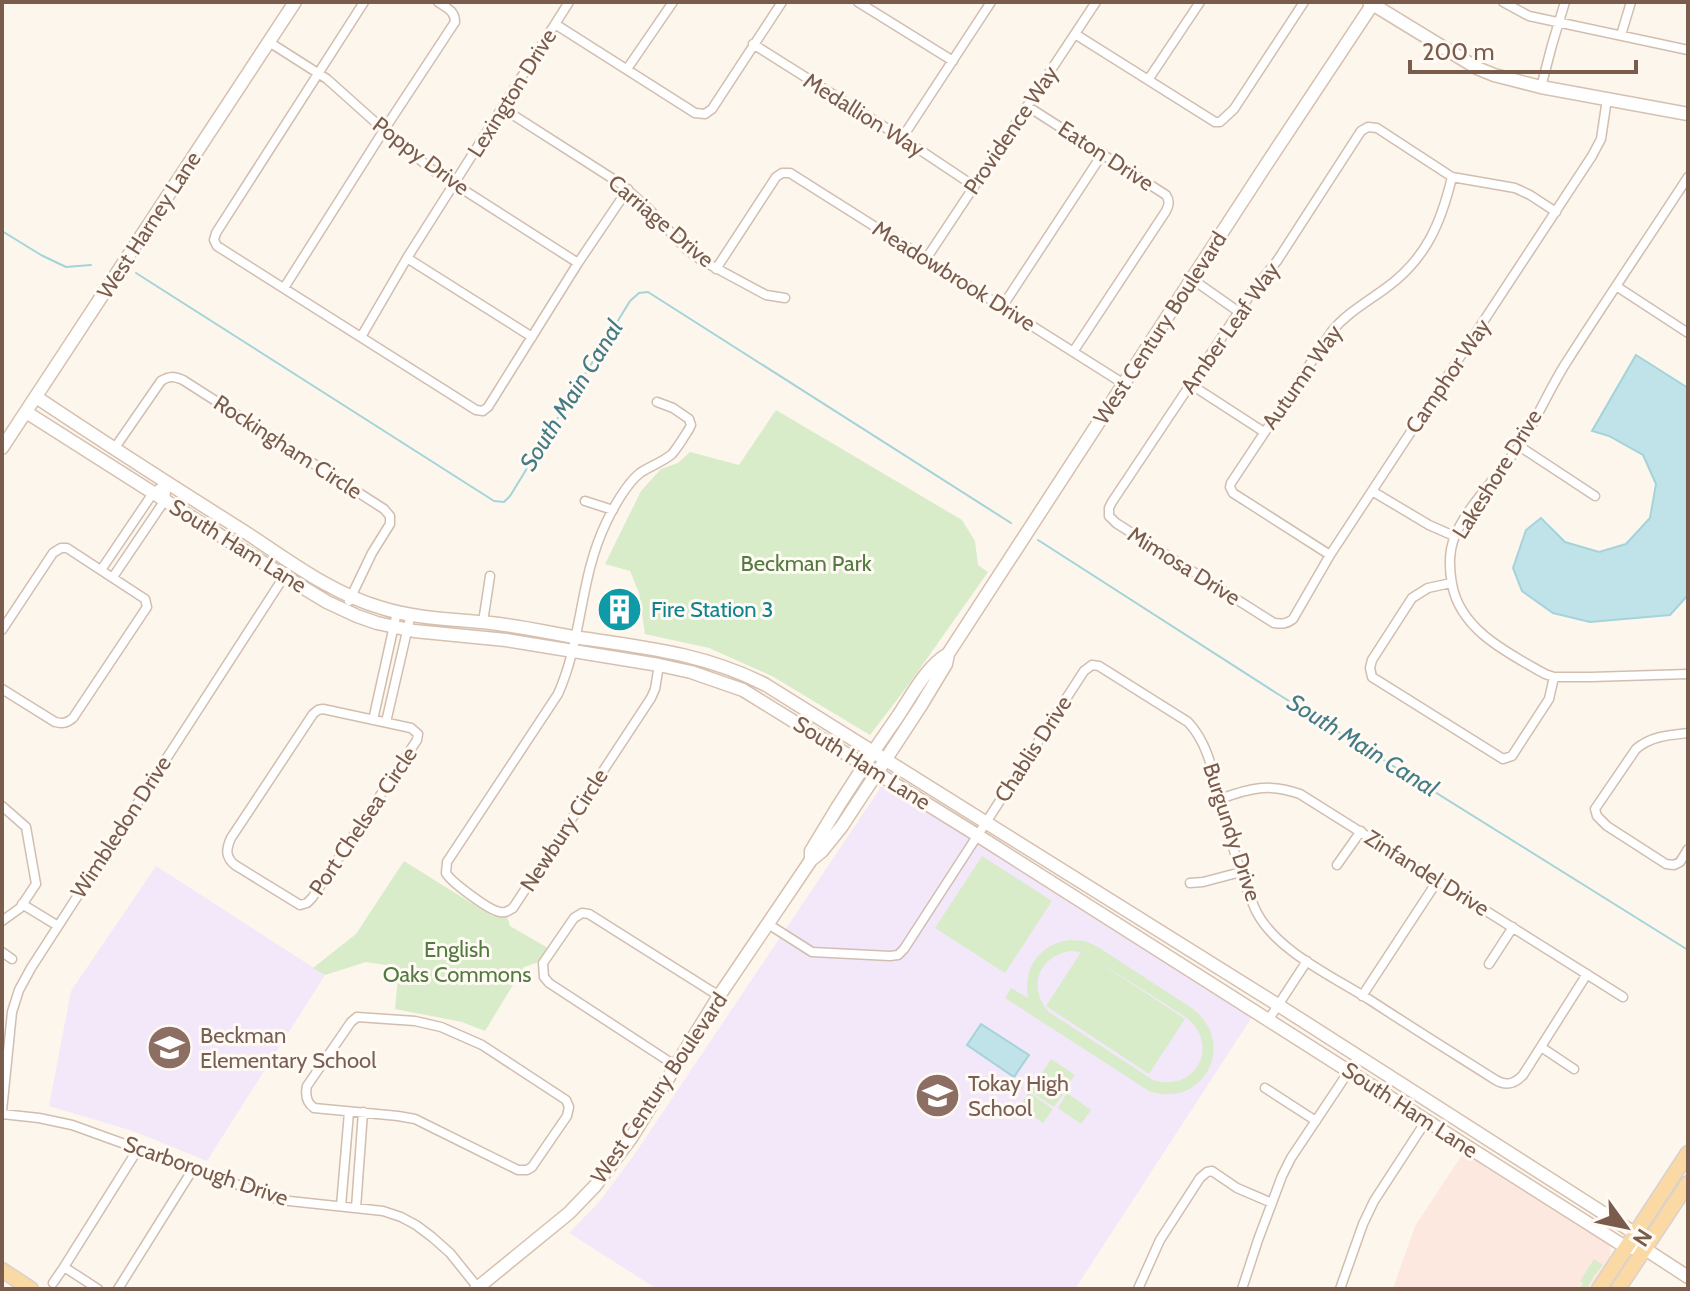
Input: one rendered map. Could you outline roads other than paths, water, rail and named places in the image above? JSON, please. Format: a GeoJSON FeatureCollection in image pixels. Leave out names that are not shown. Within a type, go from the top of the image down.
{"type":"FeatureCollection","features":[{"type":"Feature","properties":{"kind":"main road","name":"West Harney Lane"},"geometry":{"type":"LineString","coordinates":[[2,448],[295,2]]}},
{"type":"Feature","properties":{"kind":"main road"},"geometry":{"type":"LineString","coordinates":[[1372,3],[1477,68],[1494,75],[1541,87],[1688,114]]}},
{"type":"Feature","properties":{"kind":"main road","name":"West Century Boulevard"},"geometry":{"type":"LineString","coordinates":[[478,1289],[578,1205],[631,1138],[719,996],[811,860],[842,826],[886,760],[946,664],[948,654],[1372,3]]}},
{"type":"Feature","properties":{"kind":"main road","name":"South Ham Lane"},"geometry":{"type":"LineString","coordinates":[[36,397],[351,597],[404,613],[681,653],[715,663],[766,685],[1359,1056],[1636,1234],[1645,1249],[1688,1277]]}},
{"type":"Feature","properties":{"kind":"main road","name":"South Ham Lane"},"geometry":{"type":"LineString","coordinates":[[26,412],[284,576],[345,611],[401,628],[506,640],[659,665],[691,672],[743,690],[1269,1019],[1627,1248],[1645,1249]]}},
{"type":"Feature","properties":{"kind":"main road","name":"West Century Boulevard"},"geometry":{"type":"LineString","coordinates":[[811,860],[811,851],[864,765],[923,679],[938,660],[948,654]]}},
{"type":"Feature","properties":{"kind":"main road"},"geometry":{"type":"LineString","coordinates":[[1599,1289],[1688,1153]]}},
{"type":"Feature","properties":{"kind":"main road"},"geometry":{"type":"LineString","coordinates":[[1618,1289],[1688,1183]]}},
{"type":"Feature","properties":{"kind":"main road"},"geometry":{"type":"LineString","coordinates":[[2,1270],[31,1289]]}},
{"type":"Feature","properties":{"kind":"street"},"geometry":{"type":"LineString","coordinates":[[364,2],[216,233],[214,240],[217,246],[476,410],[483,411],[628,189]]}},
{"type":"Feature","properties":{"kind":"street"},"geometry":{"type":"LineString","coordinates":[[284,288],[455,22],[452,11],[438,2]]}},
{"type":"Feature","properties":{"kind":"street","name":"Lexington Drive"},"geometry":{"type":"LineString","coordinates":[[361,337],[407,258],[569,2]]}},
{"type":"Feature","properties":{"kind":"street"},"geometry":{"type":"LineString","coordinates":[[627,69],[673,2]]}},
{"type":"Feature","properties":{"kind":"street"},"geometry":{"type":"LineString","coordinates":[[555,24],[695,113],[705,114],[712,109],[782,2]]}},
{"type":"Feature","properties":{"kind":"street"},"geometry":{"type":"LineString","coordinates":[[858,2],[953,61]]}},
{"type":"Feature","properties":{"kind":"street"},"geometry":{"type":"LineString","coordinates":[[902,138],[991,2]]}},
{"type":"Feature","properties":{"kind":"street","name":"Providence Way"},"geometry":{"type":"LineString","coordinates":[[926,259],[1096,2]]}},
{"type":"Feature","properties":{"kind":"street"},"geometry":{"type":"LineString","coordinates":[[1148,80],[1200,2]]}},
{"type":"Feature","properties":{"kind":"street"},"geometry":{"type":"LineString","coordinates":[[1075,34],[1215,122],[1220,122],[1234,109],[1304,2]]}},
{"type":"Feature","properties":{"kind":"street"},"geometry":{"type":"LineString","coordinates":[[1503,2],[1519,12],[1558,23],[1688,50]]}},
{"type":"Feature","properties":{"kind":"street"},"geometry":{"type":"LineString","coordinates":[[1541,87],[1565,2]]}},
{"type":"Feature","properties":{"kind":"street"},"geometry":{"type":"LineString","coordinates":[[1621,35],[1631,2]]}},
{"type":"Feature","properties":{"kind":"street","name":"Poppy Drive"},"geometry":{"type":"LineString","coordinates":[[269,42],[318,74],[431,169],[578,263]]}},
{"type":"Feature","properties":{"kind":"street","name":"Medallion Way"},"geometry":{"type":"LineString","coordinates":[[753,44],[974,186]]}},
{"type":"Feature","properties":{"kind":"street","name":"Camphor Way"},"geometry":{"type":"LineString","coordinates":[[1262,616],[1282,624],[1293,619],[1330,555],[1592,156],[1601,139],[1607,99]]}},
{"type":"Feature","properties":{"kind":"street","name":"Eaton Drive"},"geometry":{"type":"LineString","coordinates":[[1027,106],[1166,195],[1169,204],[1073,352]]}},
{"type":"Feature","properties":{"kind":"street","name":"Carriage Drive"},"geometry":{"type":"LineString","coordinates":[[502,108],[628,189],[686,249],[766,295],[785,298]]}},
{"type":"Feature","properties":{"kind":"street","name":"Amber Leaf Way"},"geometry":{"type":"LineString","coordinates":[[1108,514],[1112,502],[1239,312],[1277,261],[1361,131],[1374,127],[1452,177]]}},
{"type":"Feature","properties":{"kind":"street"},"geometry":{"type":"LineString","coordinates":[[1002,307],[1103,153]]}},
{"type":"Feature","properties":{"kind":"street","name":"Meadowbrook Drive"},"geometry":{"type":"LineString","coordinates":[[716,269],[776,177],[790,173],[1124,384]]}},
{"type":"Feature","properties":{"kind":"street"},"geometry":{"type":"LineString","coordinates":[[1452,177],[1515,188],[1556,212]]}},
{"type":"Feature","properties":{"kind":"street","name":"Autumn Way"},"geometry":{"type":"LineString","coordinates":[[1330,555],[1233,493],[1231,483],[1340,321],[1388,287],[1418,257],[1441,217],[1452,177]]}},
{"type":"Feature","properties":{"kind":"street","name":"Lakeshore Drive"},"geometry":{"type":"LineString","coordinates":[[1688,177],[1547,394],[1519,446],[1461,523],[1451,547],[1450,565],[1451,583],[1461,609],[1472,625],[1545,674],[1554,677],[1688,674]]}},
{"type":"Feature","properties":{"kind":"street"},"geometry":{"type":"LineString","coordinates":[[407,258],[532,337]]}},
{"type":"Feature","properties":{"kind":"street"},"geometry":{"type":"LineString","coordinates":[[1192,279],[1239,312]]}},
{"type":"Feature","properties":{"kind":"street"},"geometry":{"type":"LineString","coordinates":[[1616,286],[1688,333]]}},
{"type":"Feature","properties":{"kind":"street","name":"Rockingham Circle"},"geometry":{"type":"LineString","coordinates":[[114,449],[161,381],[174,376],[389,513],[390,524],[372,553],[345,611]]}},
{"type":"Feature","properties":{"kind":"street"},"geometry":{"type":"LineString","coordinates":[[1190,384],[1264,432]]}},
{"type":"Feature","properties":{"kind":"street"},"geometry":{"type":"LineString","coordinates":[[573,652],[585,583],[594,552],[613,510],[638,474],[670,455],[691,425],[689,419],[673,408],[657,402]]}},
{"type":"Feature","properties":{"kind":"street"},"geometry":{"type":"LineString","coordinates":[[1519,446],[1595,496]]}},
{"type":"Feature","properties":{"kind":"street"},"geometry":{"type":"LineString","coordinates":[[101,570],[153,493],[167,483]]}},
{"type":"Feature","properties":{"kind":"street"},"geometry":{"type":"LineString","coordinates":[[113,577],[165,500],[167,483]]}},
{"type":"Feature","properties":{"kind":"street"},"geometry":{"type":"LineString","coordinates":[[1372,491],[1454,536]]}},
{"type":"Feature","properties":{"kind":"street"},"geometry":{"type":"LineString","coordinates":[[585,501],[613,510]]}},
{"type":"Feature","properties":{"kind":"street","name":"Mimosa Drive"},"geometry":{"type":"LineString","coordinates":[[1108,514],[1116,523],[1262,616]]}},
{"type":"Feature","properties":{"kind":"street"},"geometry":{"type":"LineString","coordinates":[[2,630],[55,550],[61,548],[67,548],[113,577],[145,599],[147,607],[68,722],[55,722],[2,689]]}},
{"type":"Feature","properties":{"kind":"street","name":"Wimbledon Drive"},"geometry":{"type":"LineString","coordinates":[[2,1112],[12,1012],[19,990],[293,563]]}},
{"type":"Feature","properties":{"kind":"street"},"geometry":{"type":"LineString","coordinates":[[483,622],[490,576]]}},
{"type":"Feature","properties":{"kind":"street"},"geometry":{"type":"LineString","coordinates":[[1451,583],[1428,588],[1412,598],[1372,660],[1372,677],[1503,759],[1512,756],[1549,699],[1554,677]]}},
{"type":"Feature","properties":{"kind":"street","name":"Port Chelsea Circle"},"geometry":{"type":"LineString","coordinates":[[386,722],[404,613]]}},
{"type":"Feature","properties":{"kind":"street","name":"Port Chelsea Circle"},"geometry":{"type":"LineString","coordinates":[[373,720],[404,613]]}},
{"type":"Feature","properties":{"kind":"street","name":"Newbury Circle"},"geometry":{"type":"LineString","coordinates":[[573,652],[558,694],[446,866],[451,881],[499,912],[513,908],[651,698],[659,665]]}},
{"type":"Feature","properties":{"kind":"street","name":"Burgundy Drive"},"geometry":{"type":"LineString","coordinates":[[1092,665],[1099,666],[1188,722],[1202,740],[1241,872],[1263,923],[1272,934],[1307,961],[1505,1085],[1520,1079],[1541,1047]]}},
{"type":"Feature","properties":{"kind":"street","name":"Chablis Drive"},"geometry":{"type":"LineString","coordinates":[[977,835],[1084,671],[1092,665]]}},
{"type":"Feature","properties":{"kind":"street","name":"Port Chelsea Circle"},"geometry":{"type":"LineString","coordinates":[[323,709],[386,722],[411,728],[418,734],[417,740],[307,903],[296,904],[230,861],[227,847],[231,838],[313,714],[323,709]]}},
{"type":"Feature","properties":{"kind":"street"},"geometry":{"type":"LineString","coordinates":[[418,734],[428,729]]}},
{"type":"Feature","properties":{"kind":"street"},"geometry":{"type":"LineString","coordinates":[[1688,733],[1643,743],[1595,809],[1597,816],[1607,826],[1666,864],[1680,862],[1688,849]]}},
{"type":"Feature","properties":{"kind":"street","name":"Zinfandel Drive"},"geometry":{"type":"LineString","coordinates":[[1220,799],[1257,787],[1272,786],[1300,794],[1623,997]]}},
{"type":"Feature","properties":{"kind":"street"},"geometry":{"type":"LineString","coordinates":[[2,806],[27,828],[36,884],[20,908],[2,921]]}},
{"type":"Feature","properties":{"kind":"street"},"geometry":{"type":"LineString","coordinates":[[1337,865],[1361,831]]}},
{"type":"Feature","properties":{"kind":"street"},"geometry":{"type":"LineString","coordinates":[[768,924],[812,952],[898,955],[977,835]]}},
{"type":"Feature","properties":{"kind":"street"},"geometry":{"type":"LineString","coordinates":[[1190,883],[1241,872]]}},
{"type":"Feature","properties":{"kind":"street"},"geometry":{"type":"LineString","coordinates":[[1362,996],[1438,880]]}},
{"type":"Feature","properties":{"kind":"street"},"geometry":{"type":"LineString","coordinates":[[22,904],[58,926]]}},
{"type":"Feature","properties":{"kind":"street"},"geometry":{"type":"LineString","coordinates":[[676,1066],[549,983],[544,977],[543,963],[574,918],[582,913],[589,914],[719,996]]}},
{"type":"Feature","properties":{"kind":"street"},"geometry":{"type":"LineString","coordinates":[[1489,964],[1513,927]]}},
{"type":"Feature","properties":{"kind":"street"},"geometry":{"type":"LineString","coordinates":[[2,952],[12,959]]}},
{"type":"Feature","properties":{"kind":"street"},"geometry":{"type":"LineString","coordinates":[[1269,1019],[1307,961]]}},
{"type":"Feature","properties":{"kind":"street"},"geometry":{"type":"LineString","coordinates":[[1574,1069],[1541,1047],[1587,974]]}},
{"type":"Feature","properties":{"kind":"street"},"geometry":{"type":"LineString","coordinates":[[2,1009],[12,1012]]}},
{"type":"Feature","properties":{"kind":"street"},"geometry":{"type":"LineString","coordinates":[[357,1017],[415,1021],[464,1036],[566,1100],[569,1107],[567,1116],[527,1170],[518,1170],[415,1119],[349,1112],[314,1108],[306,1092],[307,1086],[357,1017]]}},
{"type":"Feature","properties":{"kind":"street"},"geometry":{"type":"LineString","coordinates":[[1242,1289],[1291,1158],[1359,1056]]}},
{"type":"Feature","properties":{"kind":"street"},"geometry":{"type":"LineString","coordinates":[[1265,1088],[1316,1121]]}},
{"type":"Feature","properties":{"kind":"street"},"geometry":{"type":"LineString","coordinates":[[298,1105],[308,1101]]}},
{"type":"Feature","properties":{"kind":"street","name":"Scarborough Drive"},"geometry":{"type":"LineString","coordinates":[[2,1112],[72,1125],[280,1200],[383,1211],[416,1225],[432,1237],[450,1253],[478,1289]]}},
{"type":"Feature","properties":{"kind":"street"},"geometry":{"type":"LineString","coordinates":[[341,1206],[349,1112]]}},
{"type":"Feature","properties":{"kind":"street"},"geometry":{"type":"LineString","coordinates":[[356,1208],[363,1112]]}},
{"type":"Feature","properties":{"kind":"street"},"geometry":{"type":"LineString","coordinates":[[1340,1289],[1374,1201],[1426,1121]]}},
{"type":"Feature","properties":{"kind":"street"},"geometry":{"type":"LineString","coordinates":[[53,1283],[138,1149]]}},
{"type":"Feature","properties":{"kind":"street"},"geometry":{"type":"LineString","coordinates":[[118,1289],[193,1169]]}},
{"type":"Feature","properties":{"kind":"street"},"geometry":{"type":"LineString","coordinates":[[1138,1289],[1160,1240],[1207,1172],[1212,1171],[1237,1188],[1272,1203]]}},
{"type":"Feature","properties":{"kind":"street"},"geometry":{"type":"LineString","coordinates":[[64,1267],[98,1289]]}},
{"type":"Feature","properties":{"kind":"water"},"geometry":{"type":"Polygon","coordinates":[[[1636,355],[1688,388],[1688,595],[1670,615],[1590,622],[1553,613],[1522,591],[1513,568],[1526,530],[1541,518],[1565,542],[1599,552],[1626,544],[1650,518],[1656,484],[1643,455],[1609,436],[1592,431],[1636,355]]]}},
{"type":"Feature","properties":{"kind":"water"},"geometry":{"type":"Polygon","coordinates":[[[981,1024],[1029,1055],[1014,1077],[967,1045],[981,1024]]]}},
{"type":"Feature","properties":{"kind":"waterway","name":"South Main Canal"},"geometry":{"type":"LineString","coordinates":[[2,231],[66,267],[91,265]]}},
{"type":"Feature","properties":{"kind":"waterway","name":"South Main Canal"},"geometry":{"type":"LineString","coordinates":[[136,273],[494,501],[504,502],[630,301],[639,293],[648,292],[1011,523]]}},
{"type":"Feature","properties":{"kind":"waterway","name":"South Main Canal"},"geometry":{"type":"LineString","coordinates":[[1038,540],[1688,950]]}},
{"type":"Feature","properties":{"kind":"place","name":"Fire Station 3"},"geometry":{"type":"Point","coordinates":[620,609]}},
{"type":"Feature","properties":{"kind":"place","name":"Beckman Elementary School"},"geometry":{"type":"Point","coordinates":[169,1048]}},
{"type":"Feature","properties":{"kind":"place","name":"Tokay High School"},"geometry":{"type":"Point","coordinates":[937,1096]}},
{"type":"Feature","properties":{"kind":"park label","name":"Beckman Park"},"geometry":{"type":"Point","coordinates":[806,563]}},
{"type":"Feature","properties":{"kind":"park label","name":"English Oaks Commons"},"geometry":{"type":"Point","coordinates":[457,962]}}]}
